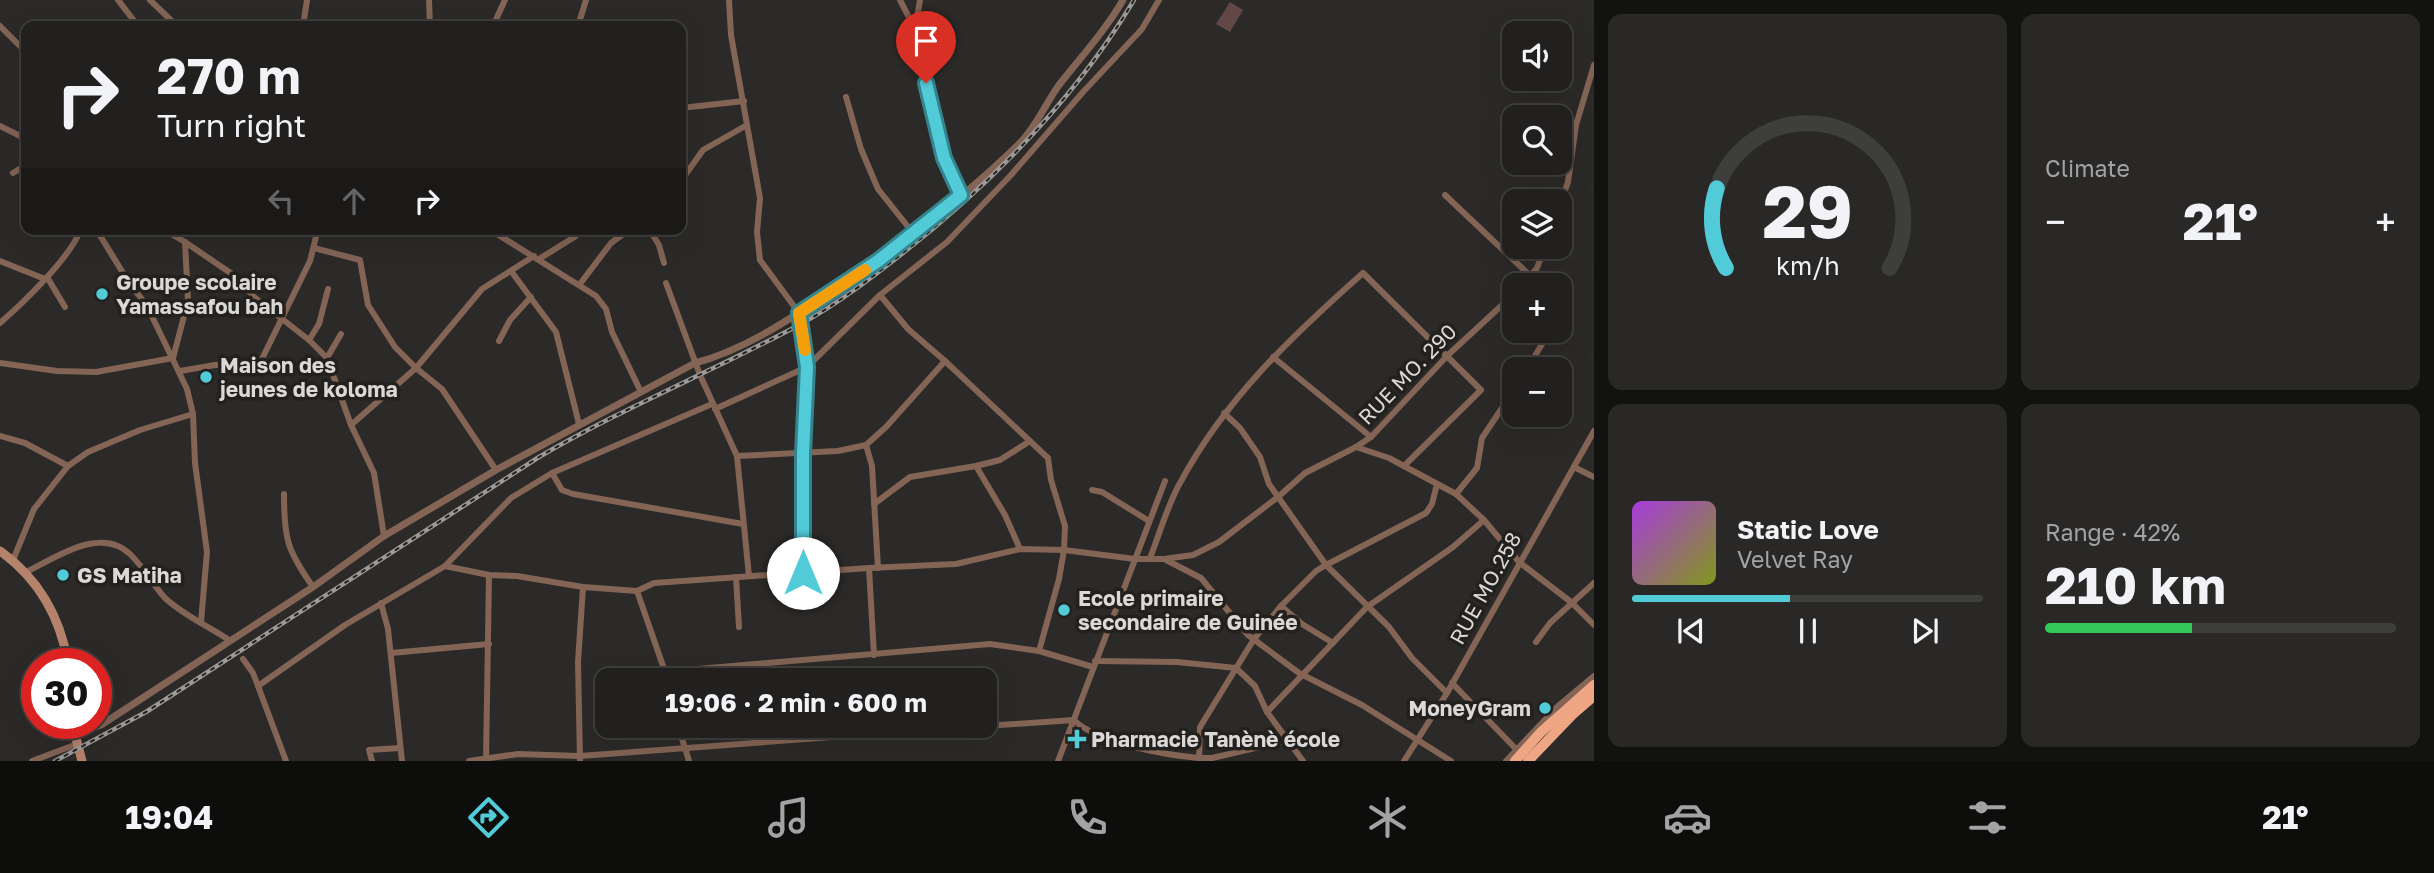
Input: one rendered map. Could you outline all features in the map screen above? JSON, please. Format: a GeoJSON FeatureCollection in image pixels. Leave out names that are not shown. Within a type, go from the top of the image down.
{"type":"FeatureCollection","features":[{"type":"Feature","properties":{"kind":"highway"},"geometry":{"type":"LineString","coordinates":[[1520,756],[1557,716],[1594,685]]}},
{"type":"Feature","properties":{"kind":"highway"},"geometry":{"type":"LineString","coordinates":[[1520,756],[1594,696]]}},
{"type":"Feature","properties":{"kind":"main road"},"geometry":{"type":"LineString","coordinates":[[0,551],[26,572],[56,616],[65,648]]}},
{"type":"Feature","properties":{"kind":"main road"},"geometry":{"type":"LineString","coordinates":[[75,739],[82,761]]}},
{"type":"Feature","properties":{"kind":"street"},"geometry":{"type":"LineString","coordinates":[[118,0],[134,21]]}},
{"type":"Feature","properties":{"kind":"street"},"geometry":{"type":"LineString","coordinates":[[150,0],[172,21]]}},
{"type":"Feature","properties":{"kind":"street"},"geometry":{"type":"LineString","coordinates":[[304,21],[307,0]]}},
{"type":"Feature","properties":{"kind":"street"},"geometry":{"type":"LineString","coordinates":[[429,0],[430,21]]}},
{"type":"Feature","properties":{"kind":"street"},"geometry":{"type":"LineString","coordinates":[[495,21],[505,0]]}},
{"type":"Feature","properties":{"kind":"street"},"geometry":{"type":"LineString","coordinates":[[580,21],[586,0]]}},
{"type":"Feature","properties":{"kind":"street"},"geometry":{"type":"LineString","coordinates":[[740,0],[729,1],[731,36],[761,198],[757,232],[760,260],[799,313],[807,367],[803,454],[803,573]]}},
{"type":"Feature","properties":{"kind":"street"},"geometry":{"type":"LineString","coordinates":[[900,0],[915,29],[944,158],[961,195]]}},
{"type":"Feature","properties":{"kind":"street"},"geometry":{"type":"LineString","coordinates":[[915,29],[920,0]]}},
{"type":"Feature","properties":{"kind":"street"},"geometry":{"type":"LineString","coordinates":[[112,718],[313,587],[384,536],[579,424],[695,363],[723,354],[799,313],[878,261],[1023,141],[1058,86],[1110,22],[1124,0]]}},
{"type":"Feature","properties":{"kind":"street"},"geometry":{"type":"LineString","coordinates":[[258,686],[345,625],[445,566],[511,498],[552,473],[807,367],[880,295],[947,242],[1142,29],[1159,0]]}},
{"type":"Feature","properties":{"kind":"street"},"geometry":{"type":"LineString","coordinates":[[0,26],[21,47]]}},
{"type":"Feature","properties":{"kind":"street"},"geometry":{"type":"LineString","coordinates":[[1565,189],[1577,125],[1594,65]]}},
{"type":"Feature","properties":{"kind":"street"},"geometry":{"type":"LineString","coordinates":[[846,97],[860,149],[878,190],[913,233]]}},
{"type":"Feature","properties":{"kind":"street"},"geometry":{"type":"LineString","coordinates":[[686,107],[744,101]]}},
{"type":"Feature","properties":{"kind":"street"},"geometry":{"type":"LineString","coordinates":[[686,174],[703,150],[747,125]]}},
{"type":"Feature","properties":{"kind":"street"},"geometry":{"type":"LineString","coordinates":[[0,127],[21,137]]}},
{"type":"Feature","properties":{"kind":"street"},"geometry":{"type":"LineString","coordinates":[[13,173],[21,168]]}},
{"type":"Feature","properties":{"kind":"street"},"geometry":{"type":"LineString","coordinates":[[1445,195],[1528,273]]}},
{"type":"Feature","properties":{"kind":"street"},"geometry":{"type":"LineString","coordinates":[[0,323],[46,278],[79,235]]}},
{"type":"Feature","properties":{"kind":"street"},"geometry":{"type":"LineString","coordinates":[[100,235],[147,306],[180,371],[193,414],[195,463],[207,552],[201,622]]}},
{"type":"Feature","properties":{"kind":"street"},"geometry":{"type":"LineString","coordinates":[[173,235],[232,274],[327,358],[351,425],[374,473],[384,536]]}},
{"type":"Feature","properties":{"kind":"street"},"geometry":{"type":"LineString","coordinates":[[180,371],[215,365],[258,366],[310,261],[317,235]]}},
{"type":"Feature","properties":{"kind":"street"},"geometry":{"type":"LineString","coordinates":[[499,235],[596,296],[606,309],[612,332],[641,391]]}},
{"type":"Feature","properties":{"kind":"street"},"geometry":{"type":"LineString","coordinates":[[351,425],[416,368],[482,289],[576,235]]}},
{"type":"Feature","properties":{"kind":"street"},"geometry":{"type":"LineString","coordinates":[[580,284],[611,243],[622,235]]}},
{"type":"Feature","properties":{"kind":"street"},"geometry":{"type":"LineString","coordinates":[[653,235],[664,263]]}},
{"type":"Feature","properties":{"kind":"street"},"geometry":{"type":"LineString","coordinates":[[173,358],[188,301],[185,242]]}},
{"type":"Feature","properties":{"kind":"street"},"geometry":{"type":"LineString","coordinates":[[314,248],[360,260],[368,305],[395,347],[442,389],[496,470]]}},
{"type":"Feature","properties":{"kind":"street"},"geometry":{"type":"LineString","coordinates":[[0,261],[46,278],[65,307]]}},
{"type":"Feature","properties":{"kind":"street"},"geometry":{"type":"LineString","coordinates":[[511,271],[556,332],[579,424]]}},
{"type":"Feature","properties":{"kind":"street"},"geometry":{"type":"LineString","coordinates":[[1150,558],[1179,484],[1224,413],[1273,357],[1363,273],[1481,390],[1404,466]]}},
{"type":"Feature","properties":{"kind":"street"},"geometry":{"type":"LineString","coordinates":[[666,283],[713,407],[737,456],[749,576]]}},
{"type":"Feature","properties":{"kind":"street"},"geometry":{"type":"LineString","coordinates":[[309,340],[319,324],[328,289]]}},
{"type":"Feature","properties":{"kind":"street"},"geometry":{"type":"LineString","coordinates":[[880,295],[908,329],[945,360],[1048,458],[1051,480],[1065,526],[1064,550],[1059,579],[1039,651]]}},
{"type":"Feature","properties":{"kind":"street"},"geometry":{"type":"LineString","coordinates":[[499,341],[510,320],[531,297]]}},
{"type":"Feature","properties":{"kind":"street","name":"RUE MO. 290"},"geometry":{"type":"LineString","coordinates":[[445,566],[489,575],[637,591],[654,583],[956,564],[1020,549],[1064,550],[1135,559],[1193,555],[1219,542],[1278,498],[1304,473],[1371,437],[1448,355],[1502,305]]}},
{"type":"Feature","properties":{"kind":"street"},"geometry":{"type":"LineString","coordinates":[[327,358],[341,334]]}},
{"type":"Feature","properties":{"kind":"street"},"geometry":{"type":"LineString","coordinates":[[1273,357],[1371,437]]}},
{"type":"Feature","properties":{"kind":"street"},"geometry":{"type":"LineString","coordinates":[[0,363],[57,371],[96,372],[173,358]]}},
{"type":"Feature","properties":{"kind":"street"},"geometry":{"type":"LineString","coordinates":[[737,456],[838,452],[866,445],[886,427],[945,360]]}},
{"type":"Feature","properties":{"kind":"street"},"geometry":{"type":"LineString","coordinates":[[1455,494],[1477,468],[1482,438],[1502,408]]}},
{"type":"Feature","properties":{"kind":"street"},"geometry":{"type":"LineString","coordinates":[[1224,413],[1240,428],[1260,457],[1269,484],[1326,565],[1388,627],[1412,657],[1447,693]]}},
{"type":"Feature","properties":{"kind":"street"},"geometry":{"type":"LineString","coordinates":[[13,560],[34,509],[68,466],[88,452],[140,430],[193,414]]}},
{"type":"Feature","properties":{"kind":"street","name":"RUE MO.258"},"geometry":{"type":"LineString","coordinates":[[1404,761],[1447,693],[1594,431]]}},
{"type":"Feature","properties":{"kind":"street"},"geometry":{"type":"LineString","coordinates":[[0,436],[25,443],[68,466]]}},
{"type":"Feature","properties":{"kind":"street"},"geometry":{"type":"LineString","coordinates":[[874,504],[910,477],[1000,460],[1030,441]]}},
{"type":"Feature","properties":{"kind":"street"},"geometry":{"type":"LineString","coordinates":[[866,445],[872,466],[878,568]]}},
{"type":"Feature","properties":{"kind":"street"},"geometry":{"type":"LineString","coordinates":[[1356,447],[1389,458],[1455,494],[1484,520],[1520,562],[1571,602],[1594,625]]}},
{"type":"Feature","properties":{"kind":"street"},"geometry":{"type":"LineString","coordinates":[[976,466],[1005,515],[1020,549]]}},
{"type":"Feature","properties":{"kind":"street"},"geometry":{"type":"LineString","coordinates":[[1574,467],[1594,477]]}},
{"type":"Feature","properties":{"kind":"street"},"geometry":{"type":"LineString","coordinates":[[552,473],[562,490],[573,494],[743,524]]}},
{"type":"Feature","properties":{"kind":"street"},"geometry":{"type":"LineString","coordinates":[[1058,761],[1165,481]]}},
{"type":"Feature","properties":{"kind":"street"},"geometry":{"type":"LineString","coordinates":[[1199,760],[1200,727],[1254,639],[1281,606],[1316,571],[1426,513],[1432,504],[1437,484]]}},
{"type":"Feature","properties":{"kind":"street"},"geometry":{"type":"LineString","coordinates":[[1092,490],[1102,492],[1150,521]]}},
{"type":"Feature","properties":{"kind":"street"},"geometry":{"type":"LineString","coordinates":[[284,494],[287,543],[294,559],[313,587]]}},
{"type":"Feature","properties":{"kind":"street"},"geometry":{"type":"LineString","coordinates":[[1267,712],[1367,607],[1453,547],[1484,520]]}},
{"type":"Feature","properties":{"kind":"street"},"geometry":{"type":"LineString","coordinates":[[26,572],[85,544],[104,543],[119,546],[131,555],[165,598],[229,640]]}},
{"type":"Feature","properties":{"kind":"street"},"geometry":{"type":"LineString","coordinates":[[1164,559],[1201,578],[1254,639],[1302,674],[1419,738],[1451,761]]}},
{"type":"Feature","properties":{"kind":"street"},"geometry":{"type":"LineString","coordinates":[[869,568],[874,655]]}},
{"type":"Feature","properties":{"kind":"street"},"geometry":{"type":"LineString","coordinates":[[486,760],[489,575]]}},
{"type":"Feature","properties":{"kind":"street"},"geometry":{"type":"LineString","coordinates":[[736,577],[739,627]]}},
{"type":"Feature","properties":{"kind":"street"},"geometry":{"type":"LineString","coordinates":[[1536,642],[1550,623],[1594,583]]}},
{"type":"Feature","properties":{"kind":"street"},"geometry":{"type":"LineString","coordinates":[[580,758],[578,662],[583,587]]}},
{"type":"Feature","properties":{"kind":"street"},"geometry":{"type":"LineString","coordinates":[[637,591],[663,668]]}},
{"type":"Feature","properties":{"kind":"street"},"geometry":{"type":"LineString","coordinates":[[381,603],[388,629],[402,761]]}},
{"type":"Feature","properties":{"kind":"street"},"geometry":{"type":"LineString","coordinates":[[1281,606],[1302,624],[1333,643]]}},
{"type":"Feature","properties":{"kind":"street"},"geometry":{"type":"LineString","coordinates":[[391,653],[489,644]]}},
{"type":"Feature","properties":{"kind":"street"},"geometry":{"type":"LineString","coordinates":[[713,668],[990,644],[1039,651],[1094,664],[1177,662],[1236,668],[1255,686],[1267,712],[1303,761]]}},
{"type":"Feature","properties":{"kind":"street"},"geometry":{"type":"LineString","coordinates":[[243,659],[253,673],[286,761]]}},
{"type":"Feature","properties":{"kind":"street"},"geometry":{"type":"LineString","coordinates":[[1506,761],[1520,756],[1558,706],[1594,676]]}},
{"type":"Feature","properties":{"kind":"street"},"geometry":{"type":"LineString","coordinates":[[1452,683],[1520,756]]}},
{"type":"Feature","properties":{"kind":"street"},"geometry":{"type":"LineString","coordinates":[[997,725],[1074,720],[1121,743],[1199,760],[1286,741]]}},
{"type":"Feature","properties":{"kind":"street"},"geometry":{"type":"LineString","coordinates":[[682,738],[689,761]]}},
{"type":"Feature","properties":{"kind":"street"},"geometry":{"type":"LineString","coordinates":[[469,761],[518,754],[580,758],[811,738]]}},
{"type":"Feature","properties":{"kind":"street"},"geometry":{"type":"LineString","coordinates":[[32,761],[75,739]]}},
{"type":"Feature","properties":{"kind":"street"},"geometry":{"type":"LineString","coordinates":[[372,761],[369,750],[400,748]]}},
{"type":"Feature","properties":{"kind":"shaded area"},"geometry":{"type":"Polygon","coordinates":[[[1230,2],[1243,10],[1230,32],[1216,24],[1230,2]]]}},
{"type":"Feature","properties":{"kind":"railway"},"geometry":{"type":"LineString","coordinates":[[55,761],[146,712],[539,457],[603,422],[799,325],[852,291],[936,226],[1000,168],[1059,105],[1086,71],[1134,0]]}},
{"type":"Feature","properties":{"kind":"slow traffic"},"geometry":{"type":"LineString","coordinates":[[805,350],[799,313],[865,270]]}},
{"type":"Feature","properties":{"kind":"place","name":"Groupe scolaire Yamassafou bah"},"geometry":{"type":"Point","coordinates":[102,294]}},
{"type":"Feature","properties":{"kind":"place","name":"Maison des jeunes de koloma"},"geometry":{"type":"Point","coordinates":[206,377]}},
{"type":"Feature","properties":{"kind":"place","name":"GS Matiha"},"geometry":{"type":"Point","coordinates":[63,575]}},
{"type":"Feature","properties":{"kind":"place","name":"Ecole primaire secondaire de Guinée"},"geometry":{"type":"Point","coordinates":[1064,610]}},
{"type":"Feature","properties":{"kind":"place","name":"MoneyGram"},"geometry":{"type":"Point","coordinates":[1545,708]}},
{"type":"Feature","properties":{"kind":"place","name":"Pharmacie Tanènè école"},"geometry":{"type":"Point","coordinates":[1077,739]}},
{"type":"Feature","properties":{"kind":"route"},"geometry":{"type":"LineString","coordinates":[[803,573],[803,454],[807,367],[799,313],[878,261],[961,195],[944,158],[930,109],[926,83]]}}]}
